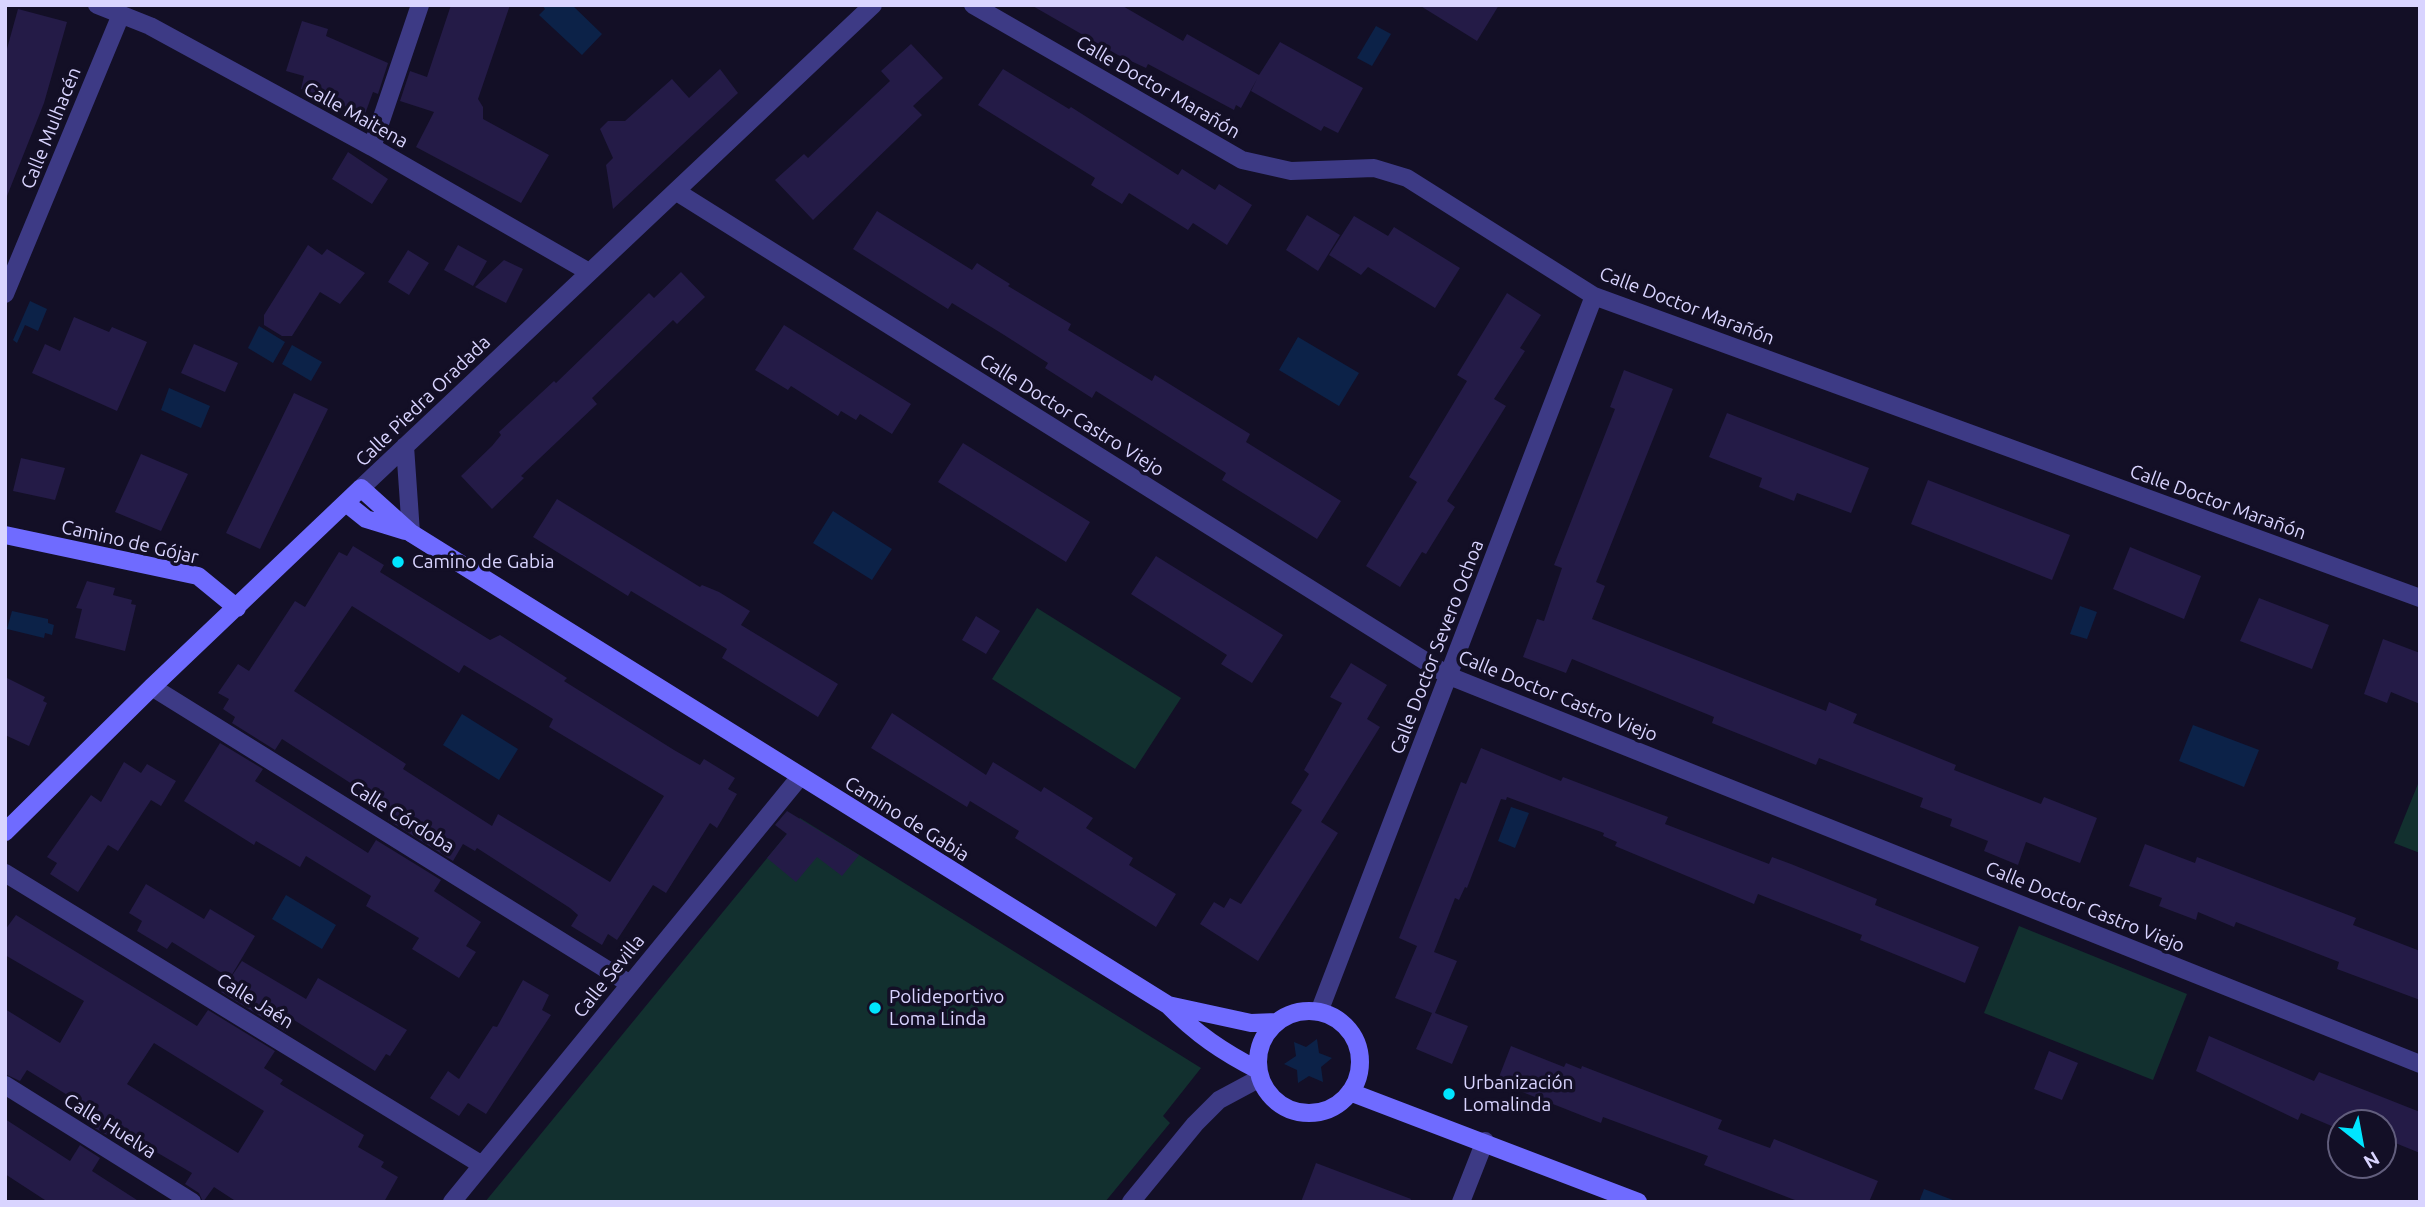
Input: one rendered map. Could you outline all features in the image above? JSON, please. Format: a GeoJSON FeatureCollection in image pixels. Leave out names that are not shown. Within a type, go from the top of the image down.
{"type":"FeatureCollection","features":[{"type":"Feature","properties":{"kind":"street","name":"Calle Maitena"},"geometry":{"type":"LineString","coordinates":[[97,5],[120,17],[150,26],[372,147],[589,272]]}},
{"type":"Feature","properties":{"kind":"street"},"geometry":{"type":"LineString","coordinates":[[372,147],[420,5]]}},
{"type":"Feature","properties":{"kind":"street","name":"Calle Piedra Oradada"},"geometry":{"type":"LineString","coordinates":[[5,832],[152,687],[873,5]]}},
{"type":"Feature","properties":{"kind":"street","name":"Calle Doctor Marañón"},"geometry":{"type":"LineString","coordinates":[[973,5],[1242,160],[1291,171],[1374,168],[1407,178],[1594,296],[2420,598]]}},
{"type":"Feature","properties":{"kind":"street","name":"Calle Mulhacén"},"geometry":{"type":"LineString","coordinates":[[5,294],[120,17]]}},
{"type":"Feature","properties":{"kind":"street","name":"Calle Doctor Castro Viejo"},"geometry":{"type":"LineString","coordinates":[[677,192],[1449,676],[2420,1064]]}},
{"type":"Feature","properties":{"kind":"street","name":"Calle Doctor Severo Ochoa"},"geometry":{"type":"LineString","coordinates":[[1319,1012],[1594,296]]}},
{"type":"Feature","properties":{"kind":"street"},"geometry":{"type":"LineString","coordinates":[[405,446],[411,533]]}},
{"type":"Feature","properties":{"kind":"street","name":"Camino de Gabia"},"geometry":{"type":"LineString","coordinates":[[361,488],[411,533],[799,778],[1168,1005],[1194,1032],[1259,1074]]}},
{"type":"Feature","properties":{"kind":"street","name":"Camino de Gabia"},"geometry":{"type":"LineString","coordinates":[[346,503],[366,519],[411,533]]}},
{"type":"Feature","properties":{"kind":"street","name":"Camino de Gójar"},"geometry":{"type":"LineString","coordinates":[[5,535],[198,576],[237,608]]}},
{"type":"Feature","properties":{"kind":"street","name":"Calle Córdoba"},"geometry":{"type":"LineString","coordinates":[[152,687],[630,984]]}},
{"type":"Feature","properties":{"kind":"street","name":"Calle Sevilla"},"geometry":{"type":"LineString","coordinates":[[452,1202],[799,778]]}},
{"type":"Feature","properties":{"kind":"street","name":"Calle Jaén"},"geometry":{"type":"LineString","coordinates":[[5,873],[482,1166]]}},
{"type":"Feature","properties":{"kind":"street","name":"Camino de Gabia"},"geometry":{"type":"LineString","coordinates":[[1168,1005],[1251,1023],[1277,1022]]}},
{"type":"Feature","properties":{"kind":"street"},"geometry":{"type":"LineString","coordinates":[[1319,1012],[1335,1018],[1348,1029],[1357,1044],[1358,1077],[1350,1092],[1332,1107],[1308,1113],[1293,1111],[1279,1104],[1267,1093],[1259,1074],[1261,1043],[1277,1022],[1290,1014],[1319,1012]]}},
{"type":"Feature","properties":{"kind":"street"},"geometry":{"type":"LineString","coordinates":[[1131,1202],[1195,1124],[1219,1100],[1259,1074]]}},
{"type":"Feature","properties":{"kind":"street","name":"Calle Huelva"},"geometry":{"type":"LineString","coordinates":[[5,1085],[192,1202]]}},
{"type":"Feature","properties":{"kind":"street"},"geometry":{"type":"LineString","coordinates":[[1350,1092],[1485,1141],[1638,1202]]}},
{"type":"Feature","properties":{"kind":"street"},"geometry":{"type":"LineString","coordinates":[[1461,1202],[1485,1141]]}},
{"type":"Feature","properties":{"kind":"green space"},"geometry":{"type":"Polygon","coordinates":[[[1037,608],[1181,698],[1135,769],[992,679],[1037,608]]]}},
{"type":"Feature","properties":{"kind":"green space"},"geometry":{"type":"Polygon","coordinates":[[[2420,779],[2420,853],[2394,843],[2420,779]]]}},
{"type":"Feature","properties":{"kind":"green space","name":"Polideportivo Loma Linda"},"geometry":{"type":"Polygon","coordinates":[[[800,818],[1201,1068],[1163,1116],[1170,1123],[1105,1202],[485,1202],[800,818]]]}},
{"type":"Feature","properties":{"kind":"green space"},"geometry":{"type":"Polygon","coordinates":[[[2019,926],[2187,994],[2153,1080],[1984,1013],[2019,926]]]}},
{"type":"Feature","properties":{"kind":"water"},"geometry":{"type":"Polygon","coordinates":[[[542,5],[572,5],[602,34],[582,55],[539,15],[545,9],[542,5]]]}},
{"type":"Feature","properties":{"kind":"water"},"geometry":{"type":"Polygon","coordinates":[[[1376,26],[1391,34],[1372,66],[1357,58],[1376,26]]]}},
{"type":"Feature","properties":{"kind":"water"},"geometry":{"type":"Polygon","coordinates":[[[30,301],[47,309],[38,331],[25,325],[17,343],[13,340],[30,301]]]}},
{"type":"Feature","properties":{"kind":"water"},"geometry":{"type":"Polygon","coordinates":[[[259,326],[285,342],[273,363],[248,348],[259,326]]]}},
{"type":"Feature","properties":{"kind":"water"},"geometry":{"type":"Polygon","coordinates":[[[1298,337],[1359,373],[1339,406],[1279,370],[1298,337]]]}},
{"type":"Feature","properties":{"kind":"water"},"geometry":{"type":"Polygon","coordinates":[[[292,345],[322,362],[311,381],[282,364],[292,345]]]}},
{"type":"Feature","properties":{"kind":"water"},"geometry":{"type":"Polygon","coordinates":[[[169,388],[210,406],[201,428],[161,410],[169,388]]]}},
{"type":"Feature","properties":{"kind":"water"},"geometry":{"type":"Polygon","coordinates":[[[833,511],[892,549],[872,580],[813,543],[833,511]]]}},
{"type":"Feature","properties":{"kind":"water"},"geometry":{"type":"Polygon","coordinates":[[[2080,606],[2097,612],[2087,639],[2070,634],[2080,606]]]}},
{"type":"Feature","properties":{"kind":"water"},"geometry":{"type":"Polygon","coordinates":[[[12,611],[48,619],[48,623],[54,625],[52,635],[45,633],[44,638],[7,629],[12,611]]]}},
{"type":"Feature","properties":{"kind":"water"},"geometry":{"type":"Polygon","coordinates":[[[462,714],[518,749],[499,780],[443,745],[462,714]]]}},
{"type":"Feature","properties":{"kind":"water"},"geometry":{"type":"Polygon","coordinates":[[[2193,725],[2259,750],[2244,787],[2179,761],[2193,725]]]}},
{"type":"Feature","properties":{"kind":"water"},"geometry":{"type":"Polygon","coordinates":[[[1511,807],[1529,813],[1515,848],[1498,841],[1511,807]]]}},
{"type":"Feature","properties":{"kind":"water"},"geometry":{"type":"Polygon","coordinates":[[[286,895],[336,925],[322,949],[272,919],[286,895]]]}},
{"type":"Feature","properties":{"kind":"water"},"geometry":{"type":"Polygon","coordinates":[[[1317,1039],[1319,1053],[1332,1058],[1321,1067],[1323,1082],[1309,1076],[1298,1083],[1297,1070],[1284,1064],[1296,1056],[1294,1042],[1306,1047],[1317,1039]]]}},
{"type":"Feature","properties":{"kind":"water"},"geometry":{"type":"Polygon","coordinates":[[[1924,1189],[1958,1202],[1919,1202],[1924,1189]]]}},
{"type":"Feature","properties":{"kind":"building"},"geometry":{"type":"Polygon","coordinates":[[[451,5],[510,5],[478,99],[483,107],[483,119],[549,155],[521,203],[416,147],[434,112],[400,101],[410,71],[427,77],[451,5]]]}},
{"type":"Feature","properties":{"kind":"building"},"geometry":{"type":"Polygon","coordinates":[[[1031,5],[1121,5],[1183,41],[1187,34],[1259,75],[1280,42],[1363,88],[1338,133],[1324,126],[1321,131],[1251,91],[1257,79],[1241,108],[1236,105],[1234,110],[1148,64],[1146,68],[1118,55],[1031,5]]]}},
{"type":"Feature","properties":{"kind":"building"},"geometry":{"type":"Polygon","coordinates":[[[1419,5],[1499,5],[1477,41],[1419,5]]]}},
{"type":"Feature","properties":{"kind":"building"},"geometry":{"type":"Polygon","coordinates":[[[18,9],[67,22],[44,103],[7,196],[5,56],[18,9]]]}},
{"type":"Feature","properties":{"kind":"building"},"geometry":{"type":"Polygon","coordinates":[[[302,21],[328,29],[326,36],[388,63],[378,94],[373,92],[365,114],[301,89],[304,76],[286,71],[302,21]]]}},
{"type":"Feature","properties":{"kind":"building"},"geometry":{"type":"Polygon","coordinates":[[[911,44],[943,78],[913,106],[922,115],[813,220],[775,180],[804,154],[808,158],[890,81],[881,71],[911,44]]]}},
{"type":"Feature","properties":{"kind":"building"},"geometry":{"type":"Polygon","coordinates":[[[720,69],[738,93],[613,209],[606,165],[613,158],[600,129],[608,121],[625,121],[672,79],[689,98],[720,69]]]}},
{"type":"Feature","properties":{"kind":"building"},"geometry":{"type":"Polygon","coordinates":[[[1003,69],[1069,109],[1071,107],[1178,175],[1182,169],[1215,190],[1219,184],[1252,205],[1227,245],[1193,223],[1188,230],[1129,193],[1122,204],[1091,185],[1095,178],[978,105],[1003,69]]]}},
{"type":"Feature","properties":{"kind":"building"},"geometry":{"type":"Polygon","coordinates":[[[348,152],[388,179],[372,204],[332,179],[348,152]]]}},
{"type":"Feature","properties":{"kind":"building"},"geometry":{"type":"Polygon","coordinates":[[[877,211],[972,270],[977,263],[1010,284],[1008,286],[1071,324],[1068,330],[1152,381],[1155,375],[1250,434],[1246,442],[1341,501],[1317,539],[1222,480],[1226,473],[1096,391],[1092,398],[1045,368],[1048,363],[1001,333],[952,303],[948,309],[853,249],[877,211]]]}},
{"type":"Feature","properties":{"kind":"building"},"geometry":{"type":"Polygon","coordinates":[[[1307,215],[1340,235],[1318,271],[1286,250],[1307,215]]]}},
{"type":"Feature","properties":{"kind":"building"},"geometry":{"type":"Polygon","coordinates":[[[1354,216],[1388,236],[1394,227],[1460,268],[1435,308],[1368,267],[1361,275],[1329,255],[1354,216]]]}},
{"type":"Feature","properties":{"kind":"building"},"geometry":{"type":"Polygon","coordinates":[[[308,245],[322,255],[327,249],[365,273],[340,304],[320,292],[292,336],[282,336],[264,325],[264,315],[308,245]]]}},
{"type":"Feature","properties":{"kind":"building"},"geometry":{"type":"Polygon","coordinates":[[[458,245],[487,261],[473,286],[444,270],[458,245]]]}},
{"type":"Feature","properties":{"kind":"building"},"geometry":{"type":"Polygon","coordinates":[[[408,250],[429,263],[409,295],[388,282],[408,250]]]}},
{"type":"Feature","properties":{"kind":"building"},"geometry":{"type":"Polygon","coordinates":[[[504,260],[523,269],[506,303],[475,287],[504,260]]]}},
{"type":"Feature","properties":{"kind":"building"},"geometry":{"type":"Polygon","coordinates":[[[681,272],[705,297],[677,324],[673,320],[592,398],[597,404],[521,476],[524,478],[492,509],[461,476],[492,446],[501,435],[499,432],[554,381],[556,383],[649,293],[654,298],[681,272]]]}},
{"type":"Feature","properties":{"kind":"building"},"geometry":{"type":"Polygon","coordinates":[[[1507,293],[1541,315],[1520,348],[1525,351],[1494,399],[1506,406],[1447,501],[1455,507],[1426,554],[1422,552],[1400,587],[1366,566],[1417,482],[1409,477],[1467,381],[1457,375],[1507,293]]]}},
{"type":"Feature","properties":{"kind":"building"},"geometry":{"type":"Polygon","coordinates":[[[74,317],[109,332],[112,327],[147,342],[117,411],[32,373],[45,344],[60,351],[74,317]]]}},
{"type":"Feature","properties":{"kind":"building"},"geometry":{"type":"Polygon","coordinates":[[[784,325],[911,404],[892,434],[860,414],[856,420],[841,411],[838,416],[791,386],[788,390],[755,370],[784,325]]]}},
{"type":"Feature","properties":{"kind":"building"},"geometry":{"type":"Polygon","coordinates":[[[194,344],[238,363],[225,392],[181,373],[194,344]]]}},
{"type":"Feature","properties":{"kind":"building"},"geometry":{"type":"Polygon","coordinates":[[[1624,370],[1673,389],[1596,582],[1605,586],[1592,619],[1826,711],[1829,702],[1857,714],[1853,723],[1956,765],[1954,770],[2041,804],[2044,797],[2097,818],[2080,863],[2026,842],[2018,865],[1984,851],[1988,841],[1950,826],[1952,819],[1920,807],[1923,798],[1819,758],[1816,765],[1712,723],[1714,717],[1572,659],[1566,673],[1523,657],[1537,619],[1544,621],[1562,568],[1554,565],[1615,409],[1610,407],[1624,370]]]}},
{"type":"Feature","properties":{"kind":"building"},"geometry":{"type":"Polygon","coordinates":[[[294,393],[328,409],[260,549],[226,533],[294,393]]]}},
{"type":"Feature","properties":{"kind":"building"},"geometry":{"type":"Polygon","coordinates":[[[1727,413],[1869,468],[1851,513],[1797,493],[1794,501],[1759,487],[1762,478],[1709,457],[1727,413]]]}},
{"type":"Feature","properties":{"kind":"building"},"geometry":{"type":"Polygon","coordinates":[[[963,443],[1090,522],[1066,562],[938,482],[963,443]]]}},
{"type":"Feature","properties":{"kind":"building"},"geometry":{"type":"Polygon","coordinates":[[[141,454],[188,474],[161,531],[115,512],[141,454]]]}},
{"type":"Feature","properties":{"kind":"building"},"geometry":{"type":"Polygon","coordinates":[[[21,458],[65,468],[55,500],[13,491],[21,458]]]}},
{"type":"Feature","properties":{"kind":"building"},"geometry":{"type":"Polygon","coordinates":[[[1928,480],[2070,535],[2052,580],[1911,524],[1928,480]]]}},
{"type":"Feature","properties":{"kind":"building"},"geometry":{"type":"Polygon","coordinates":[[[557,499],[700,587],[702,585],[719,592],[750,611],[741,625],[838,684],[818,717],[722,658],[727,649],[631,591],[628,596],[533,537],[557,499]]]}},
{"type":"Feature","properties":{"kind":"building"},"geometry":{"type":"Polygon","coordinates":[[[353,546],[384,565],[380,572],[490,640],[500,635],[567,678],[564,681],[674,750],[700,765],[704,759],[735,778],[728,789],[737,794],[717,828],[710,823],[666,893],[653,885],[617,940],[608,934],[602,945],[571,926],[578,915],[570,908],[477,848],[475,851],[463,844],[453,861],[388,820],[394,811],[282,739],[275,750],[232,723],[235,717],[223,709],[229,699],[218,693],[238,664],[249,671],[295,601],[305,607],[339,552],[347,556],[353,546]],[[352,606],[294,691],[406,764],[403,769],[492,826],[498,814],[610,882],[664,796],[549,727],[553,719],[464,665],[459,673],[352,606]]]}},
{"type":"Feature","properties":{"kind":"building"},"geometry":{"type":"Polygon","coordinates":[[[2130,547],[2201,576],[2184,619],[2113,589],[2130,547]]]}},
{"type":"Feature","properties":{"kind":"building"},"geometry":{"type":"Polygon","coordinates":[[[1156,556],[1283,635],[1252,683],[1221,664],[1227,655],[1131,594],[1156,556]]]}},
{"type":"Feature","properties":{"kind":"building"},"geometry":{"type":"Polygon","coordinates":[[[87,581],[115,588],[113,595],[132,600],[131,604],[136,605],[125,651],[75,638],[82,609],[76,608],[87,581]]]}},
{"type":"Feature","properties":{"kind":"building"},"geometry":{"type":"Polygon","coordinates":[[[2259,598],[2329,625],[2312,669],[2240,641],[2259,598]]]}},
{"type":"Feature","properties":{"kind":"building"},"geometry":{"type":"Polygon","coordinates":[[[976,616],[1000,631],[986,654],[962,640],[976,616]]]}},
{"type":"Feature","properties":{"kind":"building"},"geometry":{"type":"Polygon","coordinates":[[[2383,639],[2420,653],[2420,704],[2391,692],[2387,703],[2364,694],[2383,639]]]}},
{"type":"Feature","properties":{"kind":"building"},"geometry":{"type":"Polygon","coordinates":[[[1351,663],[1387,685],[1367,719],[1380,727],[1321,822],[1338,833],[1258,961],[1200,924],[1214,902],[1224,908],[1230,898],[1241,904],[1302,810],[1291,803],[1309,774],[1304,770],[1342,703],[1330,697],[1351,663]]]}},
{"type":"Feature","properties":{"kind":"building"},"geometry":{"type":"Polygon","coordinates":[[[5,677],[45,697],[43,701],[47,703],[29,746],[5,735],[5,677]]]}},
{"type":"Feature","properties":{"kind":"building"},"geometry":{"type":"Polygon","coordinates":[[[892,713],[986,775],[993,762],[1041,792],[1044,787],[1093,818],[1086,828],[1133,858],[1129,865],[1176,894],[1156,927],[1015,838],[1019,831],[970,801],[967,807],[871,748],[892,713]]]}},
{"type":"Feature","properties":{"kind":"building"},"geometry":{"type":"Polygon","coordinates":[[[220,743],[263,769],[255,781],[368,853],[376,840],[441,880],[434,891],[481,922],[466,946],[476,952],[459,978],[412,949],[419,938],[366,906],[371,896],[306,856],[300,867],[256,841],[254,845],[184,801],[220,743]]]}},
{"type":"Feature","properties":{"kind":"building"},"geometry":{"type":"Polygon","coordinates":[[[1481,748],[1561,781],[1563,777],[1668,817],[1665,824],[1769,864],[1772,857],[1791,864],[1877,899],[1875,905],[1979,947],[1965,983],[1860,940],[1862,935],[1758,894],[1754,904],[1615,846],[1617,842],[1603,836],[1604,833],[1507,797],[1506,800],[1501,799],[1467,888],[1465,887],[1459,900],[1455,898],[1434,952],[1457,961],[1435,1013],[1468,1026],[1452,1064],[1416,1049],[1432,1013],[1395,998],[1417,946],[1399,938],[1461,782],[1466,784],[1481,748]]]}},
{"type":"Feature","properties":{"kind":"building"},"geometry":{"type":"Polygon","coordinates":[[[124,762],[141,773],[147,764],[176,781],[161,806],[151,800],[118,851],[108,845],[78,892],[50,874],[57,863],[47,857],[91,795],[101,802],[124,762]]]}},
{"type":"Feature","properties":{"kind":"building"},"geometry":{"type":"Polygon","coordinates":[[[787,811],[859,855],[842,876],[817,857],[796,882],[767,858],[787,834],[775,825],[787,811]]]}},
{"type":"Feature","properties":{"kind":"building"},"geometry":{"type":"Polygon","coordinates":[[[2145,844],[2195,863],[2197,857],[2356,918],[2353,925],[2420,951],[2420,1000],[2337,969],[2339,962],[2236,922],[2234,927],[2198,912],[2196,920],[2159,906],[2162,898],[2129,886],[2145,844]]]}},
{"type":"Feature","properties":{"kind":"building"},"geometry":{"type":"Polygon","coordinates":[[[146,884],[204,919],[210,909],[255,936],[230,978],[172,942],[167,949],[137,931],[142,921],[129,913],[146,884]]]}},
{"type":"Feature","properties":{"kind":"building"},"geometry":{"type":"Polygon","coordinates":[[[16,915],[197,1026],[208,1010],[275,1051],[264,1068],[283,1080],[280,1084],[364,1135],[358,1147],[384,1162],[381,1167],[398,1177],[384,1202],[237,1202],[214,1187],[203,1202],[199,1193],[185,1184],[192,1173],[117,1129],[112,1138],[91,1126],[98,1114],[27,1070],[20,1081],[5,1074],[5,1009],[60,1043],[84,1001],[5,955],[5,930],[16,915]],[[154,1043],[127,1084],[238,1153],[264,1111],[154,1043]]]}},
{"type":"Feature","properties":{"kind":"building"},"geometry":{"type":"Polygon","coordinates":[[[242,961],[306,999],[318,978],[407,1030],[390,1056],[386,1054],[375,1071],[294,1020],[286,1032],[221,992],[242,961]]]}},
{"type":"Feature","properties":{"kind":"building"},"geometry":{"type":"Polygon","coordinates":[[[523,980],[549,995],[542,1010],[551,1015],[486,1114],[468,1103],[459,1116],[430,1098],[448,1071],[459,1079],[493,1026],[497,1027],[523,980]]]}},
{"type":"Feature","properties":{"kind":"building"},"geometry":{"type":"Polygon","coordinates":[[[2209,1036],[2314,1081],[2319,1072],[2420,1112],[2420,1153],[2397,1144],[2397,1109],[2327,1109],[2327,1124],[2301,1113],[2298,1120],[2196,1071],[2209,1036]]]}},
{"type":"Feature","properties":{"kind":"building"},"geometry":{"type":"Polygon","coordinates":[[[1511,1046],[1564,1067],[1566,1063],[1581,1069],[1582,1066],[1722,1120],[1718,1129],[1770,1148],[1774,1139],[1878,1181],[1869,1202],[1800,1202],[1704,1165],[1708,1156],[1603,1117],[1601,1123],[1497,1082],[1511,1046]]]}},
{"type":"Feature","properties":{"kind":"building"},"geometry":{"type":"Polygon","coordinates":[[[2049,1051],[2078,1063],[2062,1100],[2034,1089],[2049,1051]]]}},
{"type":"Feature","properties":{"kind":"building"},"geometry":{"type":"Polygon","coordinates":[[[5,1119],[70,1161],[80,1145],[100,1158],[92,1171],[140,1202],[48,1202],[5,1174],[5,1119]]]}},
{"type":"Feature","properties":{"kind":"building"},"geometry":{"type":"Polygon","coordinates":[[[1316,1163],[1411,1199],[1410,1202],[1301,1202],[1316,1163]]]}},
{"type":"Feature","properties":{"kind":"place","name":"Camino de Gabia"},"geometry":{"type":"Point","coordinates":[398,562]}},
{"type":"Feature","properties":{"kind":"place","name":"Polideportivo Loma Linda"},"geometry":{"type":"Point","coordinates":[875,1008]}},
{"type":"Feature","properties":{"kind":"place","name":"Urbanización Lomalinda"},"geometry":{"type":"Point","coordinates":[1449,1094]}}]}
